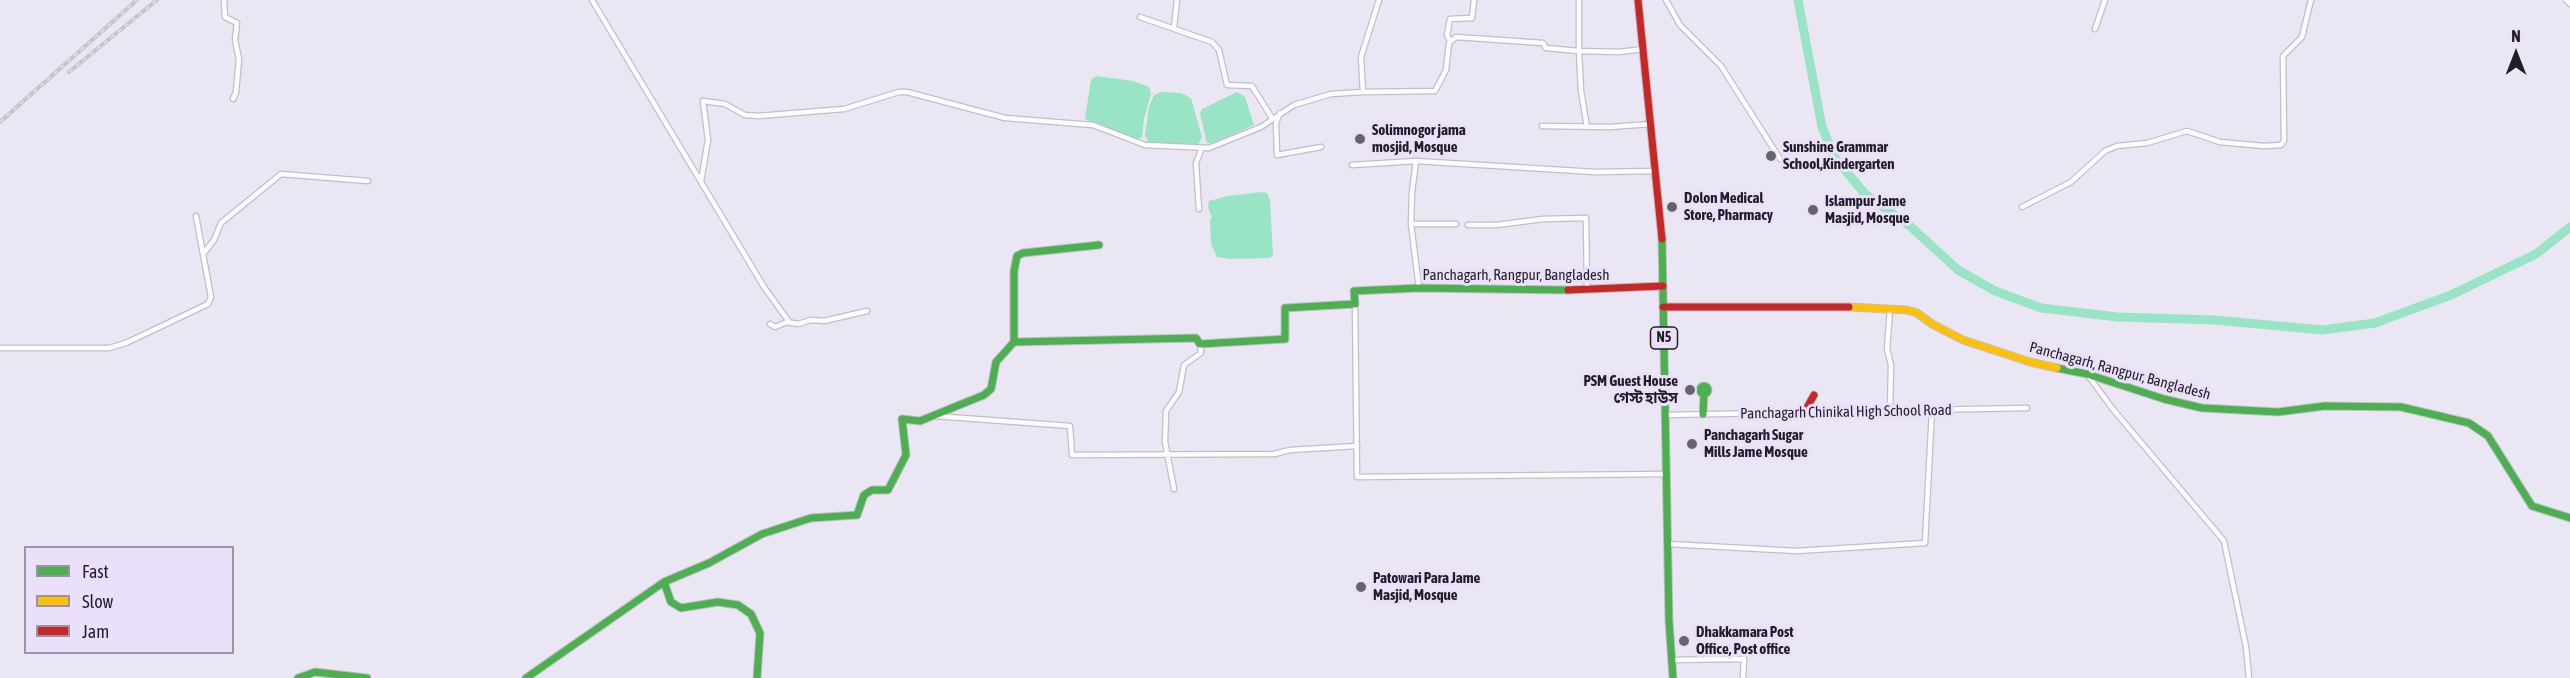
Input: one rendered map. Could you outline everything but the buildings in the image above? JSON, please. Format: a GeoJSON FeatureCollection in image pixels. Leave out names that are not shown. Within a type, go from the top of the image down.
{"type":"FeatureCollection","features":[{"type":"Feature","properties":{"kind":"main road","name":"N5"},"geometry":{"type":"LineString","coordinates":[[1638,0],[1656,171],[1663,286],[1673,678]]}},
{"type":"Feature","properties":{"kind":"main road"},"geometry":{"type":"LineString","coordinates":[[526,678],[664,582],[709,563],[762,534],[811,518],[857,515],[864,495],[872,490],[888,490],[906,455],[902,420],[920,421],[984,395],[991,389],[996,362],[1014,342],[1014,271],[1017,256],[1023,253],[1099,245]]}},
{"type":"Feature","properties":{"kind":"main road","name":"Panchagarh, Rangpur, Bangladesh"},"geometry":{"type":"LineString","coordinates":[[1355,304],[1354,291],[1419,288],[1587,290],[1663,286]]}},
{"type":"Feature","properties":{"kind":"main road"},"geometry":{"type":"LineString","coordinates":[[1014,342],[1196,338],[1200,344],[1285,339],[1285,308],[1355,304]]}},
{"type":"Feature","properties":{"kind":"main road","name":"Panchagarh, Rangpur, Bangladesh"},"geometry":{"type":"LineString","coordinates":[[1664,307],[1828,306],[1890,309],[1917,313],[1932,324],[1963,340],[2030,362],[2087,374],[2164,399],[2202,408],[2278,412],[2325,406],[2401,407],[2469,423],[2488,436],[2532,506],[2570,518]]}},
{"type":"Feature","properties":{"kind":"main road"},"geometry":{"type":"LineString","coordinates":[[1703,414],[1704,394]]}},
{"type":"Feature","properties":{"kind":"main road"},"geometry":{"type":"LineString","coordinates":[[1804,413],[1814,395]]}},
{"type":"Feature","properties":{"kind":"main road"},"geometry":{"type":"LineString","coordinates":[[664,582],[671,603],[681,608],[717,602],[738,605],[751,614],[760,633],[757,678]]}},
{"type":"Feature","properties":{"kind":"main road"},"geometry":{"type":"LineString","coordinates":[[298,678],[315,672],[367,678]]}},
{"type":"Feature","properties":{"kind":"street"},"geometry":{"type":"LineString","coordinates":[[224,0],[225,17],[237,23],[235,40],[239,59],[237,92],[233,99]]}},
{"type":"Feature","properties":{"kind":"street"},"geometry":{"type":"LineString","coordinates":[[592,0],[764,287],[790,323]]}},
{"type":"Feature","properties":{"kind":"street"},"geometry":{"type":"LineString","coordinates":[[1174,27],[1177,0]]}},
{"type":"Feature","properties":{"kind":"street"},"geometry":{"type":"LineString","coordinates":[[1363,92],[1360,72],[1361,57],[1379,0]]}},
{"type":"Feature","properties":{"kind":"street"},"geometry":{"type":"LineString","coordinates":[[701,180],[708,140],[703,101],[725,104],[745,114],[758,117],[844,109],[899,92],[907,92],[1005,118],[1088,124],[1145,145],[1201,150],[1261,127],[1294,105],[1318,97],[1363,92],[1435,91],[1446,70],[1450,41],[1447,35],[1448,21],[1452,18],[1472,18],[1474,0]]}},
{"type":"Feature","properties":{"kind":"street"},"geometry":{"type":"LineString","coordinates":[[1580,0],[1581,91],[1587,127]]}},
{"type":"Feature","properties":{"kind":"street"},"geometry":{"type":"LineString","coordinates":[[1666,0],[1680,25],[1721,66],[1780,159]]}},
{"type":"Feature","properties":{"kind":"street"},"geometry":{"type":"LineString","coordinates":[[2095,30],[2105,0]]}},
{"type":"Feature","properties":{"kind":"street"},"geometry":{"type":"LineString","coordinates":[[2022,207],[2071,182],[2105,151],[2117,146],[2147,143],[2187,131],[2220,142],[2281,145],[2284,141],[2283,56],[2302,37],[2312,0]]}},
{"type":"Feature","properties":{"kind":"street"},"geometry":{"type":"LineString","coordinates":[[2566,0],[2570,4]]}},
{"type":"Feature","properties":{"kind":"street"},"geometry":{"type":"LineString","coordinates":[[1140,17],[1212,42],[1219,50],[1227,85],[1252,86],[1272,118]]}},
{"type":"Feature","properties":{"kind":"street"},"geometry":{"type":"LineString","coordinates":[[1450,41],[1456,37],[1467,37],[1543,43],[1546,48],[1579,51],[1619,52],[1644,49]]}},
{"type":"Feature","properties":{"kind":"street"},"geometry":{"type":"LineString","coordinates":[[1280,113],[1276,123],[1277,155],[1321,147]]}},
{"type":"Feature","properties":{"kind":"street"},"geometry":{"type":"LineString","coordinates":[[1542,126],[1587,127],[1651,124]]}},
{"type":"Feature","properties":{"kind":"street"},"geometry":{"type":"LineString","coordinates":[[1199,209],[1196,163],[1201,150]]}},
{"type":"Feature","properties":{"kind":"street"},"geometry":{"type":"LineString","coordinates":[[1416,161],[1411,224],[1419,288]]}},
{"type":"Feature","properties":{"kind":"street"},"geometry":{"type":"LineString","coordinates":[[1352,165],[1416,161],[1595,172],[1656,171]]}},
{"type":"Feature","properties":{"kind":"street"},"geometry":{"type":"LineString","coordinates":[[203,254],[214,240],[220,223],[280,174],[368,181]]}},
{"type":"Feature","properties":{"kind":"street"},"geometry":{"type":"LineString","coordinates":[[0,348],[109,348],[126,343],[208,304],[211,297],[196,216]]}},
{"type":"Feature","properties":{"kind":"street"},"geometry":{"type":"LineString","coordinates":[[1468,225],[1586,218],[1587,290]]}},
{"type":"Feature","properties":{"kind":"street"},"geometry":{"type":"LineString","coordinates":[[1411,224],[1456,224]]}},
{"type":"Feature","properties":{"kind":"street"},"geometry":{"type":"LineString","coordinates":[[1355,304],[1357,477],[1667,474]]}},
{"type":"Feature","properties":{"kind":"street"},"geometry":{"type":"LineString","coordinates":[[1890,309],[1887,349],[1891,365],[1890,411]]}},
{"type":"Feature","properties":{"kind":"street"},"geometry":{"type":"LineString","coordinates":[[770,324],[775,327],[811,320],[824,321],[867,311]]}},
{"type":"Feature","properties":{"kind":"street"},"geometry":{"type":"LineString","coordinates":[[1174,489],[1167,453],[1166,411],[1179,392],[1184,365],[1202,353],[1200,344]]}},
{"type":"Feature","properties":{"kind":"street"},"geometry":{"type":"LineString","coordinates":[[2087,374],[2112,408],[2224,541],[2246,647],[2249,678]]}},
{"type":"Feature","properties":{"kind":"street","name":"Panchagarh Chinikal High School Road"},"geometry":{"type":"LineString","coordinates":[[1666,415],[2027,408]]}},
{"type":"Feature","properties":{"kind":"street"},"geometry":{"type":"LineString","coordinates":[[1668,544],[1797,551],[1925,543],[1932,410]]}},
{"type":"Feature","properties":{"kind":"street"},"geometry":{"type":"LineString","coordinates":[[933,416],[1070,426],[1072,455],[1274,454],[1290,450],[1357,446]]}},
{"type":"Feature","properties":{"kind":"street"},"geometry":{"type":"LineString","coordinates":[[1671,660],[1744,659],[1743,678]]}},
{"type":"Feature","properties":{"kind":"shaded area"},"geometry":{"type":"Polygon","coordinates":[[[1096,76],[1133,81],[1149,87],[1151,94],[1144,119],[1142,138],[1134,139],[1085,119],[1091,80],[1096,76]]]}},
{"type":"Feature","properties":{"kind":"shaded area"},"geometry":{"type":"Polygon","coordinates":[[[1161,92],[1181,93],[1191,98],[1202,137],[1198,145],[1148,142],[1145,135],[1149,107],[1154,95],[1161,92]]]}},
{"type":"Feature","properties":{"kind":"shaded area"},"geometry":{"type":"Polygon","coordinates":[[[1237,92],[1245,97],[1254,125],[1212,144],[1207,143],[1200,114],[1202,109],[1237,92]]]}},
{"type":"Feature","properties":{"kind":"shaded area"},"geometry":{"type":"Polygon","coordinates":[[[1261,192],[1267,193],[1270,200],[1273,256],[1229,259],[1217,257],[1211,244],[1210,220],[1212,217],[1208,208],[1209,201],[1261,192]]]}},
{"type":"Feature","properties":{"kind":"waterway"},"geometry":{"type":"LineString","coordinates":[[1798,0],[1822,127],[1835,158],[1865,194],[1910,226],[1958,270],[1995,291],[2041,308],[2118,317],[2215,320],[2322,330],[2375,323],[2451,295],[2536,254],[2570,227]]}},
{"type":"Feature","properties":{"kind":"railway"},"geometry":{"type":"LineString","coordinates":[[0,122],[137,0]]}},
{"type":"Feature","properties":{"kind":"railway"},"geometry":{"type":"LineString","coordinates":[[69,72],[157,0]]}},
{"type":"Feature","properties":{"kind":"traffic: fast"},"geometry":{"type":"LineString","coordinates":[[1662,239],[1669,621],[1673,678]]}},
{"type":"Feature","properties":{"kind":"traffic: fast"},"geometry":{"type":"LineString","coordinates":[[1099,245],[1023,253],[1017,256],[1014,271],[1014,342],[1196,338],[1200,344],[1285,339],[1285,308],[1355,304],[1354,291],[1419,288],[1568,290]]}},
{"type":"Feature","properties":{"kind":"traffic: fast"},"geometry":{"type":"LineString","coordinates":[[526,678],[664,582],[709,563],[762,534],[811,518],[857,515],[864,495],[872,490],[888,490],[906,455],[902,419],[920,421],[984,395],[991,389],[996,362],[1014,342]]}},
{"type":"Feature","properties":{"kind":"traffic: fast"},"geometry":{"type":"LineString","coordinates":[[2057,368],[2087,374],[2164,399],[2202,408],[2278,412],[2325,406],[2401,407],[2469,423],[2488,436],[2532,506],[2570,518]]}},
{"type":"Feature","properties":{"kind":"traffic: fast"},"geometry":{"type":"LineString","coordinates":[[1704,386],[1708,390],[1704,394],[1700,390],[1704,386]]}},
{"type":"Feature","properties":{"kind":"traffic: fast"},"geometry":{"type":"LineString","coordinates":[[1703,414],[1704,394]]}},
{"type":"Feature","properties":{"kind":"traffic: fast"},"geometry":{"type":"LineString","coordinates":[[664,582],[671,602],[681,608],[718,602],[738,605],[751,614],[760,633],[757,678]]}},
{"type":"Feature","properties":{"kind":"traffic: fast"},"geometry":{"type":"LineString","coordinates":[[298,678],[315,672],[367,678]]}},
{"type":"Feature","properties":{"kind":"traffic: slow"},"geometry":{"type":"LineString","coordinates":[[1849,307],[1907,310],[1917,313],[1932,324],[1963,340],[2030,362],[2057,368]]}},
{"type":"Feature","properties":{"kind":"traffic: jam"},"geometry":{"type":"LineString","coordinates":[[1638,0],[1662,239]]}},
{"type":"Feature","properties":{"kind":"traffic: jam"},"geometry":{"type":"LineString","coordinates":[[1568,290],[1663,286]]}},
{"type":"Feature","properties":{"kind":"traffic: jam"},"geometry":{"type":"LineString","coordinates":[[1663,307],[1849,307]]}},
{"type":"Feature","properties":{"kind":"traffic: jam"},"geometry":{"type":"LineString","coordinates":[[1804,413],[1814,395]]}},
{"type":"Feature","properties":{"kind":"place","name":"Solimnogor jama mosjid, Mosque"},"geometry":{"type":"Point","coordinates":[1360,139]}},
{"type":"Feature","properties":{"kind":"place","name":"Sunshine Grammar School,Kindergarten"},"geometry":{"type":"Point","coordinates":[1771,156]}},
{"type":"Feature","properties":{"kind":"place","name":"Dolon Medical Store, Pharmacy"},"geometry":{"type":"Point","coordinates":[1672,207]}},
{"type":"Feature","properties":{"kind":"place","name":"Islampur Jame Masjid, Mosque"},"geometry":{"type":"Point","coordinates":[1813,210]}},
{"type":"Feature","properties":{"kind":"place","name":"PSM Guest House গেস্ট হাউস"},"geometry":{"type":"Point","coordinates":[1690,390]}},
{"type":"Feature","properties":{"kind":"place","name":"Panchagarh Sugar Mills Jame Mosque"},"geometry":{"type":"Point","coordinates":[1692,444]}},
{"type":"Feature","properties":{"kind":"place","name":"Patowari Para Jame Masjid, Mosque"},"geometry":{"type":"Point","coordinates":[1361,587]}},
{"type":"Feature","properties":{"kind":"place","name":"Dhakkamara Post Office, Post office"},"geometry":{"type":"Point","coordinates":[1684,641]}}]}
